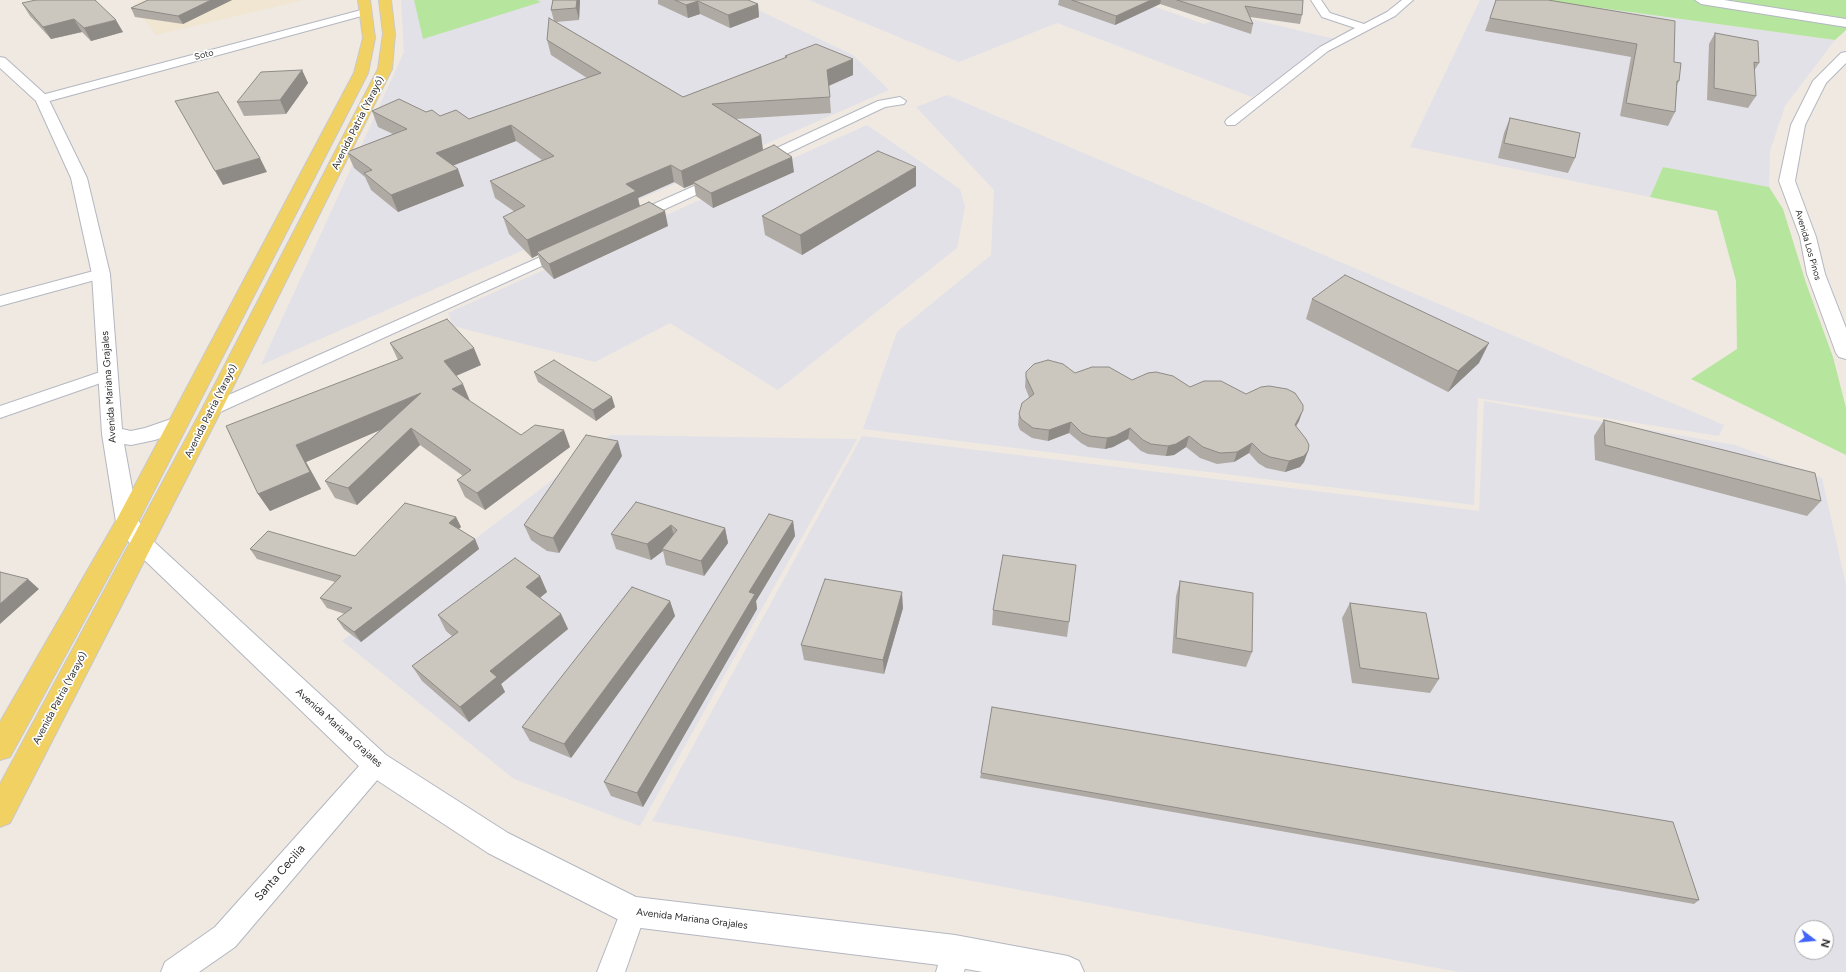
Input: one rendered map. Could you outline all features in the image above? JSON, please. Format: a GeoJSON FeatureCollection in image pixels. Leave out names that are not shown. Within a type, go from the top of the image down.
{"type":"FeatureCollection","features":[{"type":"Feature","properties":{"kind":"main road","name":"Avenida Patria (Yarayó)"},"geometry":{"type":"LineString","coordinates":[[0,748],[212,410],[384,69],[389,34],[385,0]]}},
{"type":"Feature","properties":{"kind":"main road","name":"Avenida Patria (Yarayó)"},"geometry":{"type":"LineString","coordinates":[[0,813],[134,533],[177,424],[361,73],[369,38],[364,6]]}},
{"type":"Feature","properties":{"kind":"street"},"geometry":{"type":"LineString","coordinates":[[1316,0],[1326,15],[1365,28]]}},
{"type":"Feature","properties":{"kind":"street"},"geometry":{"type":"LineString","coordinates":[[1231,122],[1324,49],[1391,14],[1408,0]]}},
{"type":"Feature","properties":{"kind":"street"},"geometry":{"type":"LineString","coordinates":[[1701,0],[1846,23]]}},
{"type":"Feature","properties":{"kind":"street","name":"Soto"},"geometry":{"type":"LineString","coordinates":[[42,99],[364,6]]}},
{"type":"Feature","properties":{"kind":"street","name":"Avenida Los Pinos"},"geometry":{"type":"LineString","coordinates":[[1846,56],[1820,81],[1798,125],[1787,181],[1808,237],[1816,274],[1846,353]]}},
{"type":"Feature","properties":{"kind":"street","name":"Avenida Mariana Grajales"},"geometry":{"type":"LineString","coordinates":[[0,61],[42,99],[79,178],[101,274],[112,434],[134,533],[376,764],[498,843],[633,912],[952,962],[1068,972]]}},
{"type":"Feature","properties":{"kind":"street"},"geometry":{"type":"LineString","coordinates":[[620,225],[882,104],[900,101]]}},
{"type":"Feature","properties":{"kind":"street"},"geometry":{"type":"LineString","coordinates":[[212,410],[576,245]]}},
{"type":"Feature","properties":{"kind":"street"},"geometry":{"type":"LineString","coordinates":[[0,301],[101,274]]}},
{"type":"Feature","properties":{"kind":"street"},"geometry":{"type":"LineString","coordinates":[[0,412],[109,374]]}},
{"type":"Feature","properties":{"kind":"street"},"geometry":{"type":"LineString","coordinates":[[112,434],[131,438],[148,435],[177,424]]}},
{"type":"Feature","properties":{"kind":"street","name":"Santa Cecilia"},"geometry":{"type":"LineString","coordinates":[[175,972],[225,936],[376,764]]}},
{"type":"Feature","properties":{"kind":"street"},"geometry":{"type":"LineString","coordinates":[[611,972],[633,912]]}},
{"type":"Feature","properties":{"kind":"shaded area"},"geometry":{"type":"Polygon","coordinates":[[[143,0],[304,0],[156,35],[133,5],[143,0]]]}},
{"type":"Feature","properties":{"kind":"shaded area"},"geometry":{"type":"Polygon","coordinates":[[[401,0],[737,0],[853,55],[889,90],[261,365],[404,52],[401,0]]]}},
{"type":"Feature","properties":{"kind":"shaded area"},"geometry":{"type":"Polygon","coordinates":[[[809,0],[1136,0],[1204,24],[1230,14],[1339,40],[1252,97],[1057,23],[959,62],[809,0]]]}},
{"type":"Feature","properties":{"kind":"shaded area"},"geometry":{"type":"Polygon","coordinates":[[[1480,0],[1542,0],[1835,40],[1785,106],[1770,151],[1769,187],[1663,167],[1650,197],[1410,147],[1480,0]]]}},
{"type":"Feature","properties":{"kind":"shaded area"},"geometry":{"type":"Polygon","coordinates":[[[947,95],[1724,425],[1719,436],[1478,398],[1474,505],[863,429],[897,332],[991,255],[994,190],[916,107],[947,95]]]}},
{"type":"Feature","properties":{"kind":"shaded area"},"geometry":{"type":"Polygon","coordinates":[[[867,125],[960,189],[965,207],[957,248],[778,390],[670,323],[595,362],[453,326],[448,313],[867,125]]]}},
{"type":"Feature","properties":{"kind":"shaded area"},"geometry":{"type":"Polygon","coordinates":[[[1484,401],[1735,445],[1822,478],[1846,585],[1846,972],[1458,972],[652,821],[862,436],[1479,511],[1484,401]]]}},
{"type":"Feature","properties":{"kind":"shaded area"},"geometry":{"type":"Polygon","coordinates":[[[611,435],[857,439],[640,826],[514,779],[342,641],[611,435]]]}},
{"type":"Feature","properties":{"kind":"green space"},"geometry":{"type":"Polygon","coordinates":[[[414,0],[537,0],[541,2],[423,39],[414,0]]]}},
{"type":"Feature","properties":{"kind":"green space"},"geometry":{"type":"Polygon","coordinates":[[[1542,0],[1846,0],[1846,30],[1835,40],[1542,0]]]}},
{"type":"Feature","properties":{"kind":"green space"},"geometry":{"type":"Polygon","coordinates":[[[1663,167],[1769,187],[1783,209],[1806,283],[1833,357],[1846,408],[1846,455],[1691,379],[1737,349],[1736,281],[1717,211],[1650,197],[1663,167]]]}},
{"type":"Feature","properties":{"kind":"building"},"geometry":{"type":"Polygon","coordinates":[[[36,0],[95,0],[116,20],[84,28],[74,19],[43,27],[22,3],[36,0]]]}},
{"type":"Feature","properties":{"kind":"building"},"geometry":{"type":"Polygon","coordinates":[[[148,0],[211,0],[178,16],[131,8],[148,0]]]}},
{"type":"Feature","properties":{"kind":"building"},"geometry":{"type":"Polygon","coordinates":[[[553,0],[577,0],[576,8],[551,10],[553,0]]]}},
{"type":"Feature","properties":{"kind":"building"},"geometry":{"type":"Polygon","coordinates":[[[675,0],[748,0],[758,4],[728,15],[698,1],[686,5],[675,0]]]}},
{"type":"Feature","properties":{"kind":"building"},"geometry":{"type":"Polygon","coordinates":[[[1072,0],[1151,0],[1116,16],[1072,0]]]}},
{"type":"Feature","properties":{"kind":"building"},"geometry":{"type":"Polygon","coordinates":[[[1177,0],[1303,0],[1302,15],[1245,6],[1253,24],[1177,0]]]}},
{"type":"Feature","properties":{"kind":"building"},"geometry":{"type":"Polygon","coordinates":[[[1496,0],[1548,0],[1675,21],[1674,62],[1681,63],[1679,81],[1677,81],[1675,112],[1626,103],[1637,44],[1490,18],[1496,0]]]}},
{"type":"Feature","properties":{"kind":"building"},"geometry":{"type":"Polygon","coordinates":[[[549,18],[683,97],[787,57],[785,56],[816,44],[853,59],[827,70],[830,97],[712,104],[761,135],[681,171],[671,165],[626,184],[636,191],[527,240],[503,217],[525,206],[490,181],[554,156],[511,125],[436,153],[458,169],[391,195],[364,173],[372,170],[347,152],[407,129],[372,111],[399,99],[426,112],[432,110],[440,116],[456,110],[469,119],[601,73],[547,40],[549,18]]]}},
{"type":"Feature","properties":{"kind":"building"},"geometry":{"type":"Polygon","coordinates":[[[1715,33],[1758,41],[1759,63],[1754,62],[1756,96],[1714,88],[1715,33]]]}},
{"type":"Feature","properties":{"kind":"building"},"geometry":{"type":"Polygon","coordinates":[[[302,70],[280,100],[237,102],[261,72],[302,70]]]}},
{"type":"Feature","properties":{"kind":"building"},"geometry":{"type":"Polygon","coordinates":[[[218,92],[260,158],[215,171],[175,101],[218,92]]]}},
{"type":"Feature","properties":{"kind":"building"},"geometry":{"type":"Polygon","coordinates":[[[1510,118],[1580,133],[1575,158],[1504,143],[1510,118]]]}},
{"type":"Feature","properties":{"kind":"building"},"geometry":{"type":"Polygon","coordinates":[[[774,145],[792,157],[711,193],[693,182],[774,145]]]}},
{"type":"Feature","properties":{"kind":"building"},"geometry":{"type":"Polygon","coordinates":[[[878,151],[916,167],[800,235],[762,216],[878,151]]]}},
{"type":"Feature","properties":{"kind":"building"},"geometry":{"type":"Polygon","coordinates":[[[649,202],[665,211],[549,264],[537,252],[649,202]]]}},
{"type":"Feature","properties":{"kind":"building"},"geometry":{"type":"Polygon","coordinates":[[[1345,275],[1489,343],[1458,371],[1312,299],[1345,275]]]}},
{"type":"Feature","properties":{"kind":"building"},"geometry":{"type":"Polygon","coordinates":[[[447,319],[474,348],[444,361],[463,384],[452,389],[521,435],[535,425],[564,430],[477,493],[457,480],[471,470],[411,428],[348,488],[325,481],[421,393],[296,445],[310,472],[258,494],[226,426],[403,358],[390,343],[447,319]]]}},
{"type":"Feature","properties":{"kind":"building"},"geometry":{"type":"Polygon","coordinates":[[[554,360],[612,397],[593,410],[534,372],[554,360]]]}},
{"type":"Feature","properties":{"kind":"building"},"geometry":{"type":"Polygon","coordinates":[[[1048,360],[1063,364],[1075,373],[1092,367],[1109,367],[1132,380],[1148,373],[1156,372],[1173,376],[1190,387],[1204,381],[1221,381],[1246,394],[1261,387],[1269,386],[1287,389],[1295,393],[1303,405],[1303,410],[1295,425],[1309,445],[1308,451],[1304,456],[1289,461],[1270,457],[1262,453],[1252,443],[1237,452],[1220,453],[1203,447],[1189,436],[1176,444],[1168,446],[1151,444],[1143,440],[1130,428],[1115,436],[1107,438],[1090,436],[1082,433],[1071,422],[1049,430],[1033,428],[1021,419],[1019,414],[1022,403],[1034,394],[1026,377],[1026,372],[1034,364],[1048,360]]]}},
{"type":"Feature","properties":{"kind":"building"},"geometry":{"type":"Polygon","coordinates":[[[1604,420],[1815,473],[1821,501],[1605,445],[1604,420]]]}},
{"type":"Feature","properties":{"kind":"building"},"geometry":{"type":"Polygon","coordinates":[[[586,435],[618,441],[553,538],[541,535],[524,525],[586,435]]]}},
{"type":"Feature","properties":{"kind":"building"},"geometry":{"type":"Polygon","coordinates":[[[636,502],[725,528],[701,561],[662,549],[677,530],[671,525],[647,544],[611,534],[636,502]]]}},
{"type":"Feature","properties":{"kind":"building"},"geometry":{"type":"Polygon","coordinates":[[[405,503],[456,517],[449,523],[475,539],[354,632],[337,619],[352,608],[320,598],[341,576],[250,549],[268,531],[355,556],[405,503]]]}},
{"type":"Feature","properties":{"kind":"building"},"geometry":{"type":"Polygon","coordinates":[[[769,514],[793,521],[749,592],[755,594],[637,793],[604,782],[769,514]]]}},
{"type":"Feature","properties":{"kind":"building"},"geometry":{"type":"Polygon","coordinates":[[[1003,555],[1076,565],[1069,622],[993,610],[1003,555]]]}},
{"type":"Feature","properties":{"kind":"building"},"geometry":{"type":"Polygon","coordinates":[[[515,558],[540,576],[526,587],[561,614],[490,671],[497,677],[460,707],[412,666],[458,632],[438,615],[515,558]]]}},
{"type":"Feature","properties":{"kind":"building"},"geometry":{"type":"Polygon","coordinates":[[[0,572],[28,579],[0,604],[0,572]]]}},
{"type":"Feature","properties":{"kind":"building"},"geometry":{"type":"Polygon","coordinates":[[[825,579],[902,592],[883,660],[801,645],[825,579]]]}},
{"type":"Feature","properties":{"kind":"building"},"geometry":{"type":"Polygon","coordinates":[[[1180,581],[1253,593],[1252,652],[1176,638],[1180,581]]]}},
{"type":"Feature","properties":{"kind":"building"},"geometry":{"type":"Polygon","coordinates":[[[632,587],[670,601],[564,744],[522,727],[632,587]]]}},
{"type":"Feature","properties":{"kind":"building"},"geometry":{"type":"Polygon","coordinates":[[[1350,603],[1426,613],[1439,679],[1360,668],[1350,603]]]}},
{"type":"Feature","properties":{"kind":"building"},"geometry":{"type":"Polygon","coordinates":[[[992,707],[1673,822],[1699,900],[981,773],[992,707]]]}}]}
